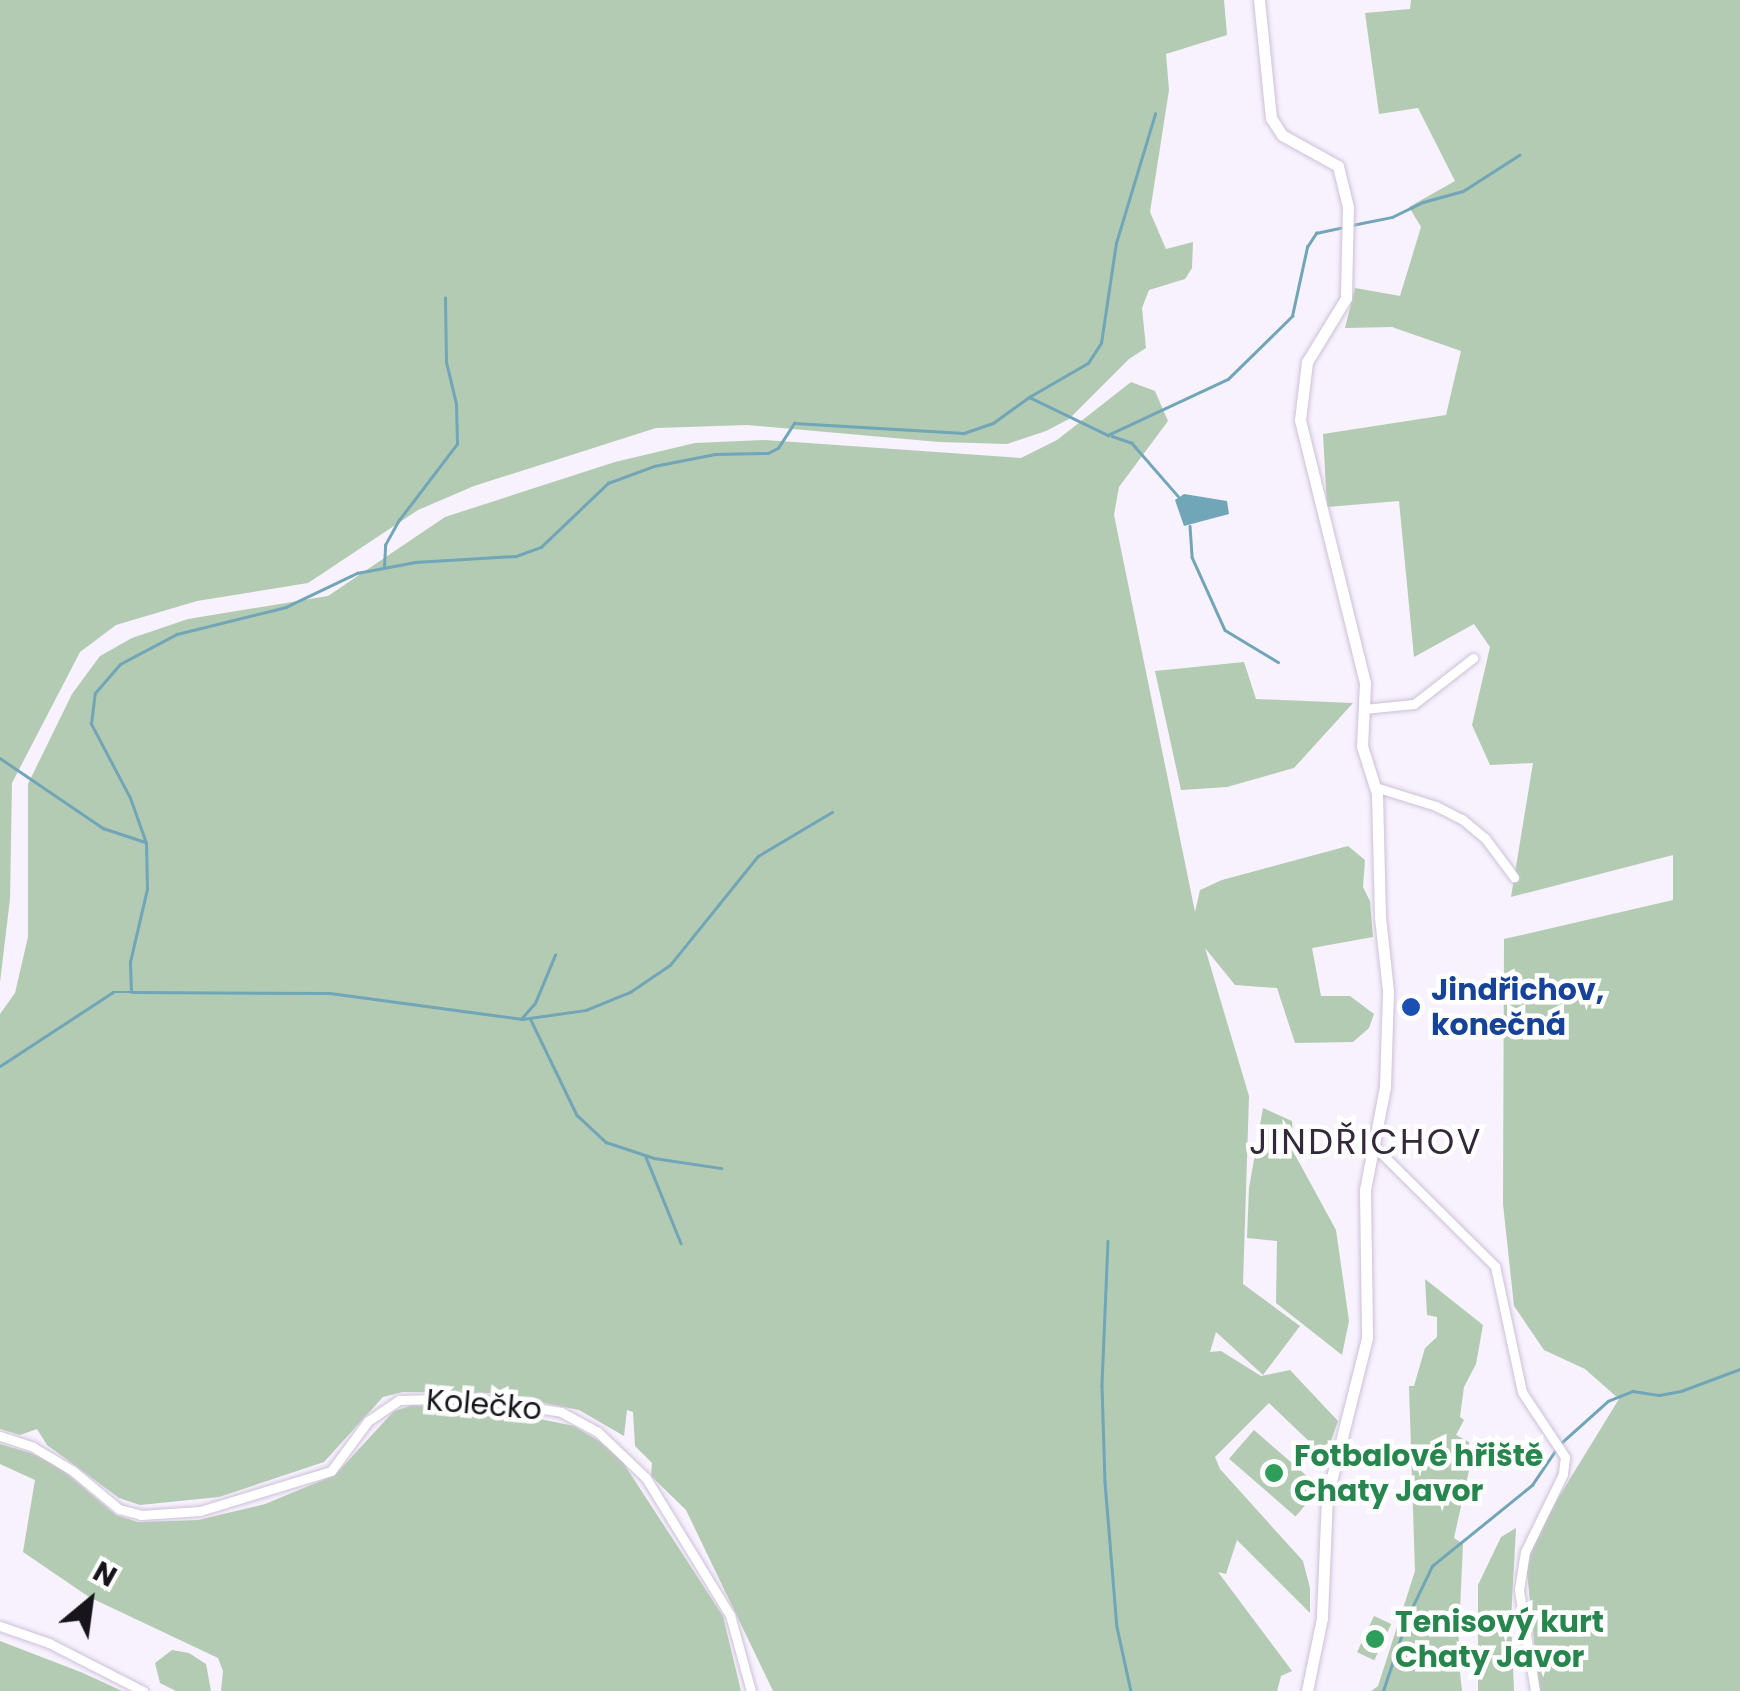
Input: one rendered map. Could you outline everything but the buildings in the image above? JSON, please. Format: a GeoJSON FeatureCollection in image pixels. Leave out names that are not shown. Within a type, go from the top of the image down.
{"type":"FeatureCollection","features":[{"type":"Feature","properties":{"kind":"street"},"geometry":{"type":"LineString","coordinates":[[1259,0],[1271,118],[1282,135],[1338,166],[1346,192],[1346,298],[1307,362],[1300,420],[1361,666],[1362,746],[1374,786],[1388,991],[1385,1087],[1371,1143],[1365,1190],[1366,1338],[1328,1498],[1322,1618],[1307,1691]]}},
{"type":"Feature","properties":{"kind":"street"},"geometry":{"type":"LineString","coordinates":[[1364,710],[1414,704],[1473,658]]}},
{"type":"Feature","properties":{"kind":"street"},"geometry":{"type":"LineString","coordinates":[[1374,786],[1436,806],[1462,820],[1485,838],[1514,877]]}},
{"type":"Feature","properties":{"kind":"street"},"geometry":{"type":"LineString","coordinates":[[1371,1143],[1495,1266],[1522,1392],[1565,1457],[1563,1474],[1525,1552],[1519,1590],[1534,1691]]}},
{"type":"Feature","properties":{"kind":"street","name":"Kolečko"},"geometry":{"type":"LineString","coordinates":[[0,1436],[33,1447],[72,1470],[119,1509],[140,1516],[200,1511],[255,1498],[331,1470],[368,1421],[399,1400],[473,1398],[561,1412],[598,1432],[646,1478],[730,1616],[751,1691]]}},
{"type":"Feature","properties":{"kind":"street"},"geometry":{"type":"LineString","coordinates":[[0,1626],[62,1648],[144,1691]]}},
{"type":"Feature","properties":{"kind":"green space"},"geometry":{"type":"Polygon","coordinates":[[[0,0],[1224,0],[1227,35],[1166,54],[1169,90],[1150,212],[1166,249],[1193,242],[1192,268],[1185,279],[1149,290],[1142,308],[1146,348],[1129,359],[1069,419],[1007,444],[747,425],[656,428],[474,486],[418,510],[308,583],[197,601],[116,625],[80,652],[12,783],[10,899],[0,982],[0,0]]]}},
{"type":"Feature","properties":{"kind":"green space"},"geometry":{"type":"Polygon","coordinates":[[[1411,0],[1740,0],[1740,1691],[1539,1691],[1525,1552],[1619,1399],[1585,1369],[1544,1350],[1514,1306],[1503,1204],[1504,939],[1673,900],[1673,855],[1511,897],[1533,763],[1490,765],[1472,725],[1490,647],[1474,624],[1414,657],[1399,501],[1327,507],[1323,434],[1446,415],[1461,351],[1392,327],[1345,328],[1355,288],[1400,296],[1421,227],[1409,207],[1455,181],[1418,108],[1379,114],[1365,13],[1410,9],[1411,0]]]}},
{"type":"Feature","properties":{"kind":"green space"},"geometry":{"type":"Polygon","coordinates":[[[1131,382],[1155,391],[1168,421],[1119,487],[1114,515],[1195,912],[1200,890],[1222,880],[1348,846],[1365,860],[1363,887],[1370,901],[1373,937],[1312,948],[1321,996],[1350,996],[1374,1014],[1369,1028],[1353,1042],[1295,1043],[1277,988],[1235,985],[1205,948],[1249,1096],[1243,1284],[1300,1326],[1263,1375],[1216,1332],[1210,1352],[1221,1351],[1261,1376],[1290,1370],[1338,1421],[1330,1444],[1315,1447],[1269,1403],[1215,1457],[1220,1469],[1303,1561],[1310,1588],[1310,1613],[1237,1540],[1226,1574],[1218,1572],[1292,1671],[1281,1676],[1277,1691],[773,1691],[686,1510],[651,1476],[652,1463],[635,1446],[633,1412],[627,1410],[624,1436],[579,1410],[524,1399],[488,1393],[403,1392],[383,1397],[324,1462],[219,1497],[140,1505],[119,1498],[47,1445],[37,1429],[20,1435],[0,1429],[0,1014],[15,993],[28,937],[28,784],[72,694],[100,656],[132,638],[188,619],[328,596],[445,517],[615,462],[695,443],[765,440],[1021,458],[1057,440],[1131,382]]]}},
{"type":"Feature","properties":{"kind":"green space"},"geometry":{"type":"Polygon","coordinates":[[[1244,662],[1256,699],[1353,703],[1294,768],[1227,787],[1181,790],[1155,671],[1244,662]]]}},
{"type":"Feature","properties":{"kind":"green space"},"geometry":{"type":"Polygon","coordinates":[[[1263,1108],[1292,1121],[1294,1153],[1336,1230],[1349,1321],[1342,1355],[1276,1303],[1277,1241],[1247,1238],[1249,1188],[1263,1108]]]}},
{"type":"Feature","properties":{"kind":"green space"},"geometry":{"type":"Polygon","coordinates":[[[1425,1279],[1483,1325],[1476,1364],[1464,1387],[1460,1417],[1464,1420],[1456,1435],[1469,1442],[1470,1466],[1454,1538],[1463,1544],[1458,1654],[1462,1691],[1371,1691],[1378,1686],[1415,1571],[1409,1386],[1414,1386],[1425,1348],[1437,1337],[1437,1317],[1427,1315],[1425,1279]]]}},
{"type":"Feature","properties":{"kind":"green space"},"geometry":{"type":"Polygon","coordinates":[[[413,1405],[500,1411],[574,1426],[622,1461],[723,1616],[741,1691],[221,1691],[223,1671],[218,1658],[89,1597],[23,1552],[35,1480],[0,1464],[0,1444],[59,1467],[116,1515],[138,1522],[198,1520],[265,1504],[335,1475],[394,1411],[413,1405]]]}},
{"type":"Feature","properties":{"kind":"green space","name":"Fotbalové hřiště Chaty Javor"},"geometry":{"type":"Polygon","coordinates":[[[1254,1430],[1320,1488],[1295,1516],[1229,1459],[1254,1430]]]}},
{"type":"Feature","properties":{"kind":"green space"},"geometry":{"type":"Polygon","coordinates":[[[1516,1528],[1511,1619],[1514,1691],[1478,1691],[1478,1585],[1501,1537],[1516,1528]]]}},
{"type":"Feature","properties":{"kind":"green space","name":"Tenisový kurt Chaty Javor"},"geometry":{"type":"Polygon","coordinates":[[[1374,1616],[1391,1624],[1374,1660],[1357,1652],[1374,1616]]]}},
{"type":"Feature","properties":{"kind":"green space"},"geometry":{"type":"Polygon","coordinates":[[[0,1641],[83,1673],[122,1691],[0,1691],[0,1641]]]}},
{"type":"Feature","properties":{"kind":"green space"},"geometry":{"type":"Polygon","coordinates":[[[172,1650],[189,1653],[206,1664],[211,1691],[176,1691],[160,1683],[155,1663],[172,1650]]]}},
{"type":"Feature","properties":{"kind":"water"},"geometry":{"type":"Polygon","coordinates":[[[1184,494],[1227,501],[1229,514],[1184,526],[1175,500],[1184,494]]]}},
{"type":"Feature","properties":{"kind":"waterway"},"geometry":{"type":"LineString","coordinates":[[1029,397],[1088,363],[1101,343],[1116,243],[1155,114]]}},
{"type":"Feature","properties":{"kind":"waterway"},"geometry":{"type":"LineString","coordinates":[[1352,225],[1392,217],[1423,202],[1463,191],[1519,155]]}},
{"type":"Feature","properties":{"kind":"waterway"},"geometry":{"type":"LineString","coordinates":[[0,1066],[113,992],[131,992],[130,962],[147,889],[146,843],[130,798],[91,724],[95,693],[120,664],[177,634],[286,607],[357,573],[415,562],[516,556],[541,547],[608,483],[654,466],[715,454],[768,453],[778,448],[794,423],[964,433],[993,423],[1029,397],[1108,435],[1228,379],[1292,316],[1307,247],[1316,233],[1345,227]]}},
{"type":"Feature","properties":{"kind":"waterway"},"geometry":{"type":"LineString","coordinates":[[384,567],[385,545],[399,520],[457,444],[456,404],[446,362],[445,298]]}},
{"type":"Feature","properties":{"kind":"waterway"},"geometry":{"type":"LineString","coordinates":[[1112,436],[1132,443],[1178,496]]}},
{"type":"Feature","properties":{"kind":"waterway"},"geometry":{"type":"LineString","coordinates":[[1190,526],[1192,557],[1225,630],[1278,662]]}},
{"type":"Feature","properties":{"kind":"waterway"},"geometry":{"type":"LineString","coordinates":[[0,758],[103,828],[145,842]]}},
{"type":"Feature","properties":{"kind":"waterway"},"geometry":{"type":"LineString","coordinates":[[132,992],[330,993],[522,1019],[586,1010],[630,992],[670,965],[758,856],[832,812]]}},
{"type":"Feature","properties":{"kind":"waterway"},"geometry":{"type":"LineString","coordinates":[[521,1019],[535,1003],[555,955]]}},
{"type":"Feature","properties":{"kind":"waterway"},"geometry":{"type":"LineString","coordinates":[[531,1020],[577,1115],[606,1142],[654,1158],[721,1168]]}},
{"type":"Feature","properties":{"kind":"waterway"},"geometry":{"type":"LineString","coordinates":[[646,1157],[681,1243]]}},
{"type":"Feature","properties":{"kind":"waterway"},"geometry":{"type":"LineString","coordinates":[[1108,1241],[1102,1386],[1105,1482],[1117,1627],[1131,1691]]}},
{"type":"Feature","properties":{"kind":"waterway"},"geometry":{"type":"LineString","coordinates":[[1560,1444],[1608,1401],[1633,1391],[1659,1395],[1681,1391],[1740,1369]]}},
{"type":"Feature","properties":{"kind":"waterway"},"geometry":{"type":"LineString","coordinates":[[1383,1691],[1408,1616],[1432,1566],[1532,1485],[1555,1451]]}},
{"type":"Feature","properties":{"kind":"place","name":"Jindřichov, konečná"},"geometry":{"type":"Point","coordinates":[1411,1007]}},
{"type":"Feature","properties":{"kind":"place","name":"Fotbalové hřiště Chaty Javor"},"geometry":{"type":"Point","coordinates":[1274,1473]}},
{"type":"Feature","properties":{"kind":"place","name":"Tenisový kurt Chaty Javor"},"geometry":{"type":"Point","coordinates":[1375,1639]}},
{"type":"Feature","properties":{"kind":"district","name":"JINDŘICHOV"},"geometry":{"type":"Point","coordinates":[1366,1142]}}]}
